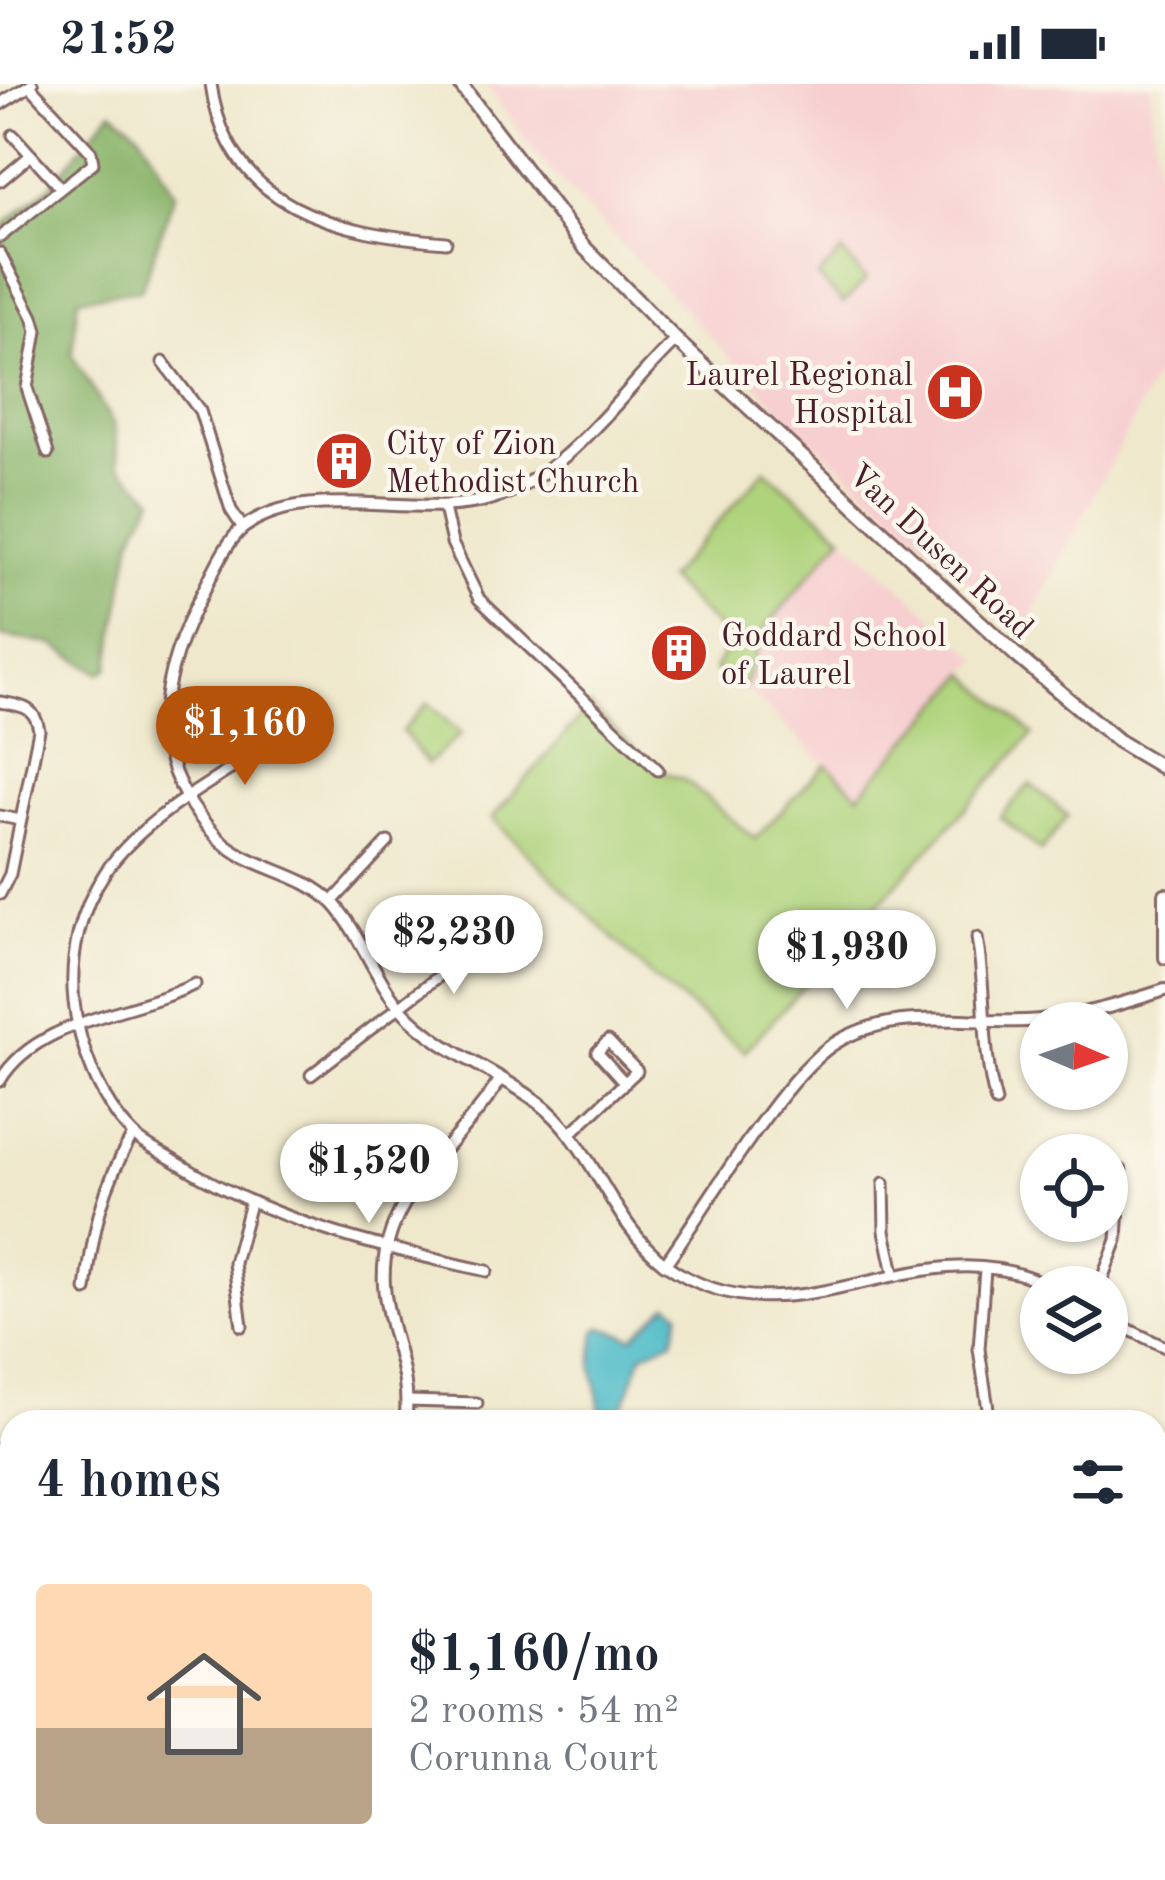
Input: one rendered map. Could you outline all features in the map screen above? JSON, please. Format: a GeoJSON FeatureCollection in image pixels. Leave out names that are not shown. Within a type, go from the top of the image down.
{"type":"FeatureCollection","features":[{"type":"Feature","properties":{"kind":"main road","name":"Van Dusen Road"},"geometry":{"type":"LineString","coordinates":[[460,84],[582,245],[676,340],[1016,656],[1118,741],[1165,769]]}},
{"type":"Feature","properties":{"kind":"street"},"geometry":{"type":"LineString","coordinates":[[211,84],[228,139],[273,196],[314,219],[446,242]]}},
{"type":"Feature","properties":{"kind":"street"},"geometry":{"type":"LineString","coordinates":[[0,104],[31,85],[91,152],[93,163],[0,237]]}},
{"type":"Feature","properties":{"kind":"street"},"geometry":{"type":"LineString","coordinates":[[13,135],[61,188]]}},
{"type":"Feature","properties":{"kind":"street"},"geometry":{"type":"LineString","coordinates":[[0,181],[32,155]]}},
{"type":"Feature","properties":{"kind":"street"},"geometry":{"type":"LineString","coordinates":[[0,254],[37,331],[27,388],[48,453]]}},
{"type":"Feature","properties":{"kind":"street"},"geometry":{"type":"LineString","coordinates":[[676,340],[561,459],[529,483],[491,499],[444,508],[309,506],[243,528],[212,574],[168,670],[163,709],[168,757],[186,800],[220,840],[332,902],[400,1008],[425,1032],[538,1102],[570,1134],[623,1220],[665,1264],[718,1293],[770,1300],[826,1294],[894,1273],[954,1265],[1020,1278]]}},
{"type":"Feature","properties":{"kind":"street"},"geometry":{"type":"LineString","coordinates":[[163,362],[200,411],[231,510],[243,528]]}},
{"type":"Feature","properties":{"kind":"street"},"geometry":{"type":"LineString","coordinates":[[444,508],[457,556],[479,599],[658,770]]}},
{"type":"Feature","properties":{"kind":"street"},"geometry":{"type":"LineString","coordinates":[[0,702],[27,706],[37,716],[39,730],[10,874],[0,894]]}},
{"type":"Feature","properties":{"kind":"street"},"geometry":{"type":"LineString","coordinates":[[280,739],[145,829],[107,869],[87,904],[75,945],[76,1024],[102,1091],[134,1135],[250,1203],[316,1231],[487,1271]]}},
{"type":"Feature","properties":{"kind":"street"},"geometry":{"type":"LineString","coordinates":[[0,816],[20,820]]}},
{"type":"Feature","properties":{"kind":"street"},"geometry":{"type":"LineString","coordinates":[[332,902],[388,842]]}},
{"type":"Feature","properties":{"kind":"street"},"geometry":{"type":"LineString","coordinates":[[1165,894],[1165,958]]}},
{"type":"Feature","properties":{"kind":"street"},"geometry":{"type":"LineString","coordinates":[[976,938],[987,1070],[996,1102]]}},
{"type":"Feature","properties":{"kind":"street"},"geometry":{"type":"LineString","coordinates":[[311,1075],[478,946]]}},
{"type":"Feature","properties":{"kind":"street"},"geometry":{"type":"LineString","coordinates":[[2,1072],[51,1033],[154,1004],[195,984]]}},
{"type":"Feature","properties":{"kind":"street"},"geometry":{"type":"LineString","coordinates":[[665,1264],[797,1077],[831,1046],[866,1028],[910,1019],[1038,1021],[1165,990]]}},
{"type":"Feature","properties":{"kind":"street"},"geometry":{"type":"LineString","coordinates":[[570,1134],[625,1083],[637,1071],[608,1041],[596,1052],[625,1083]]}},
{"type":"Feature","properties":{"kind":"street"},"geometry":{"type":"LineString","coordinates":[[407,1410],[383,1284],[386,1249],[397,1210],[425,1169],[473,1123],[500,1080]]}},
{"type":"Feature","properties":{"kind":"street"},"geometry":{"type":"LineString","coordinates":[[86,1290],[99,1204],[134,1135]]}},
{"type":"Feature","properties":{"kind":"street"},"geometry":{"type":"LineString","coordinates":[[884,1184],[894,1273]]}},
{"type":"Feature","properties":{"kind":"street"},"geometry":{"type":"LineString","coordinates":[[242,1327],[234,1263],[250,1203]]}},
{"type":"Feature","properties":{"kind":"street"},"geometry":{"type":"LineString","coordinates":[[985,1269],[979,1349],[988,1410]]}},
{"type":"Feature","properties":{"kind":"street"},"geometry":{"type":"LineString","coordinates":[[1128,1329],[1165,1347]]}},
{"type":"Feature","properties":{"kind":"street"},"geometry":{"type":"LineString","coordinates":[[409,1401],[477,1403]]}},
{"type":"Feature","properties":{"kind":"shaded area","name":"Laurel Regional Hospital"},"geometry":{"type":"Polygon","coordinates":[[[485,84],[1150,84],[1165,263],[1165,357],[1024,631],[796,426],[539,159],[485,84]]]}},
{"type":"Feature","properties":{"kind":"shaded area"},"geometry":{"type":"Polygon","coordinates":[[[843,535],[980,659],[859,796],[745,688],[764,630],[843,535]]]}},
{"type":"Feature","properties":{"kind":"green space"},"geometry":{"type":"Polygon","coordinates":[[[112,110],[140,133],[175,193],[141,290],[78,298],[72,355],[114,425],[119,465],[154,498],[132,538],[109,668],[100,673],[52,644],[0,636],[0,228],[50,186],[112,110]]]}},
{"type":"Feature","properties":{"kind":"green space"},"geometry":{"type":"Polygon","coordinates":[[[842,252],[866,280],[843,303],[818,277],[842,252]]]}},
{"type":"Feature","properties":{"kind":"green space"},"geometry":{"type":"Polygon","coordinates":[[[765,470],[843,535],[764,630],[744,688],[714,670],[730,640],[667,579],[765,470]]]}},
{"type":"Feature","properties":{"kind":"green space"},"geometry":{"type":"Polygon","coordinates":[[[967,674],[1033,734],[745,1051],[652,977],[492,818],[590,706],[658,770],[686,781],[755,839],[826,764],[859,795],[967,674]]]}},
{"type":"Feature","properties":{"kind":"green space"},"geometry":{"type":"Polygon","coordinates":[[[428,703],[461,734],[427,764],[402,731],[428,703]]]}},
{"type":"Feature","properties":{"kind":"green space"},"geometry":{"type":"Polygon","coordinates":[[[1030,784],[1068,816],[1041,851],[1000,817],[1030,784]]]}},
{"type":"Feature","properties":{"kind":"water"},"geometry":{"type":"Polygon","coordinates":[[[669,1304],[680,1312],[673,1340],[643,1354],[622,1410],[601,1410],[592,1364],[596,1331],[601,1327],[633,1337],[669,1304]]]}},
{"type":"Feature","properties":{"kind":"place","name":"Laurel Regional Hospital"},"geometry":{"type":"Point","coordinates":[955,392]}},
{"type":"Feature","properties":{"kind":"place","name":"City of Zion Methodist Church"},"geometry":{"type":"Point","coordinates":[344,461]}},
{"type":"Feature","properties":{"kind":"place","name":"Goddard School of Laurel"},"geometry":{"type":"Point","coordinates":[679,653]}}]}
